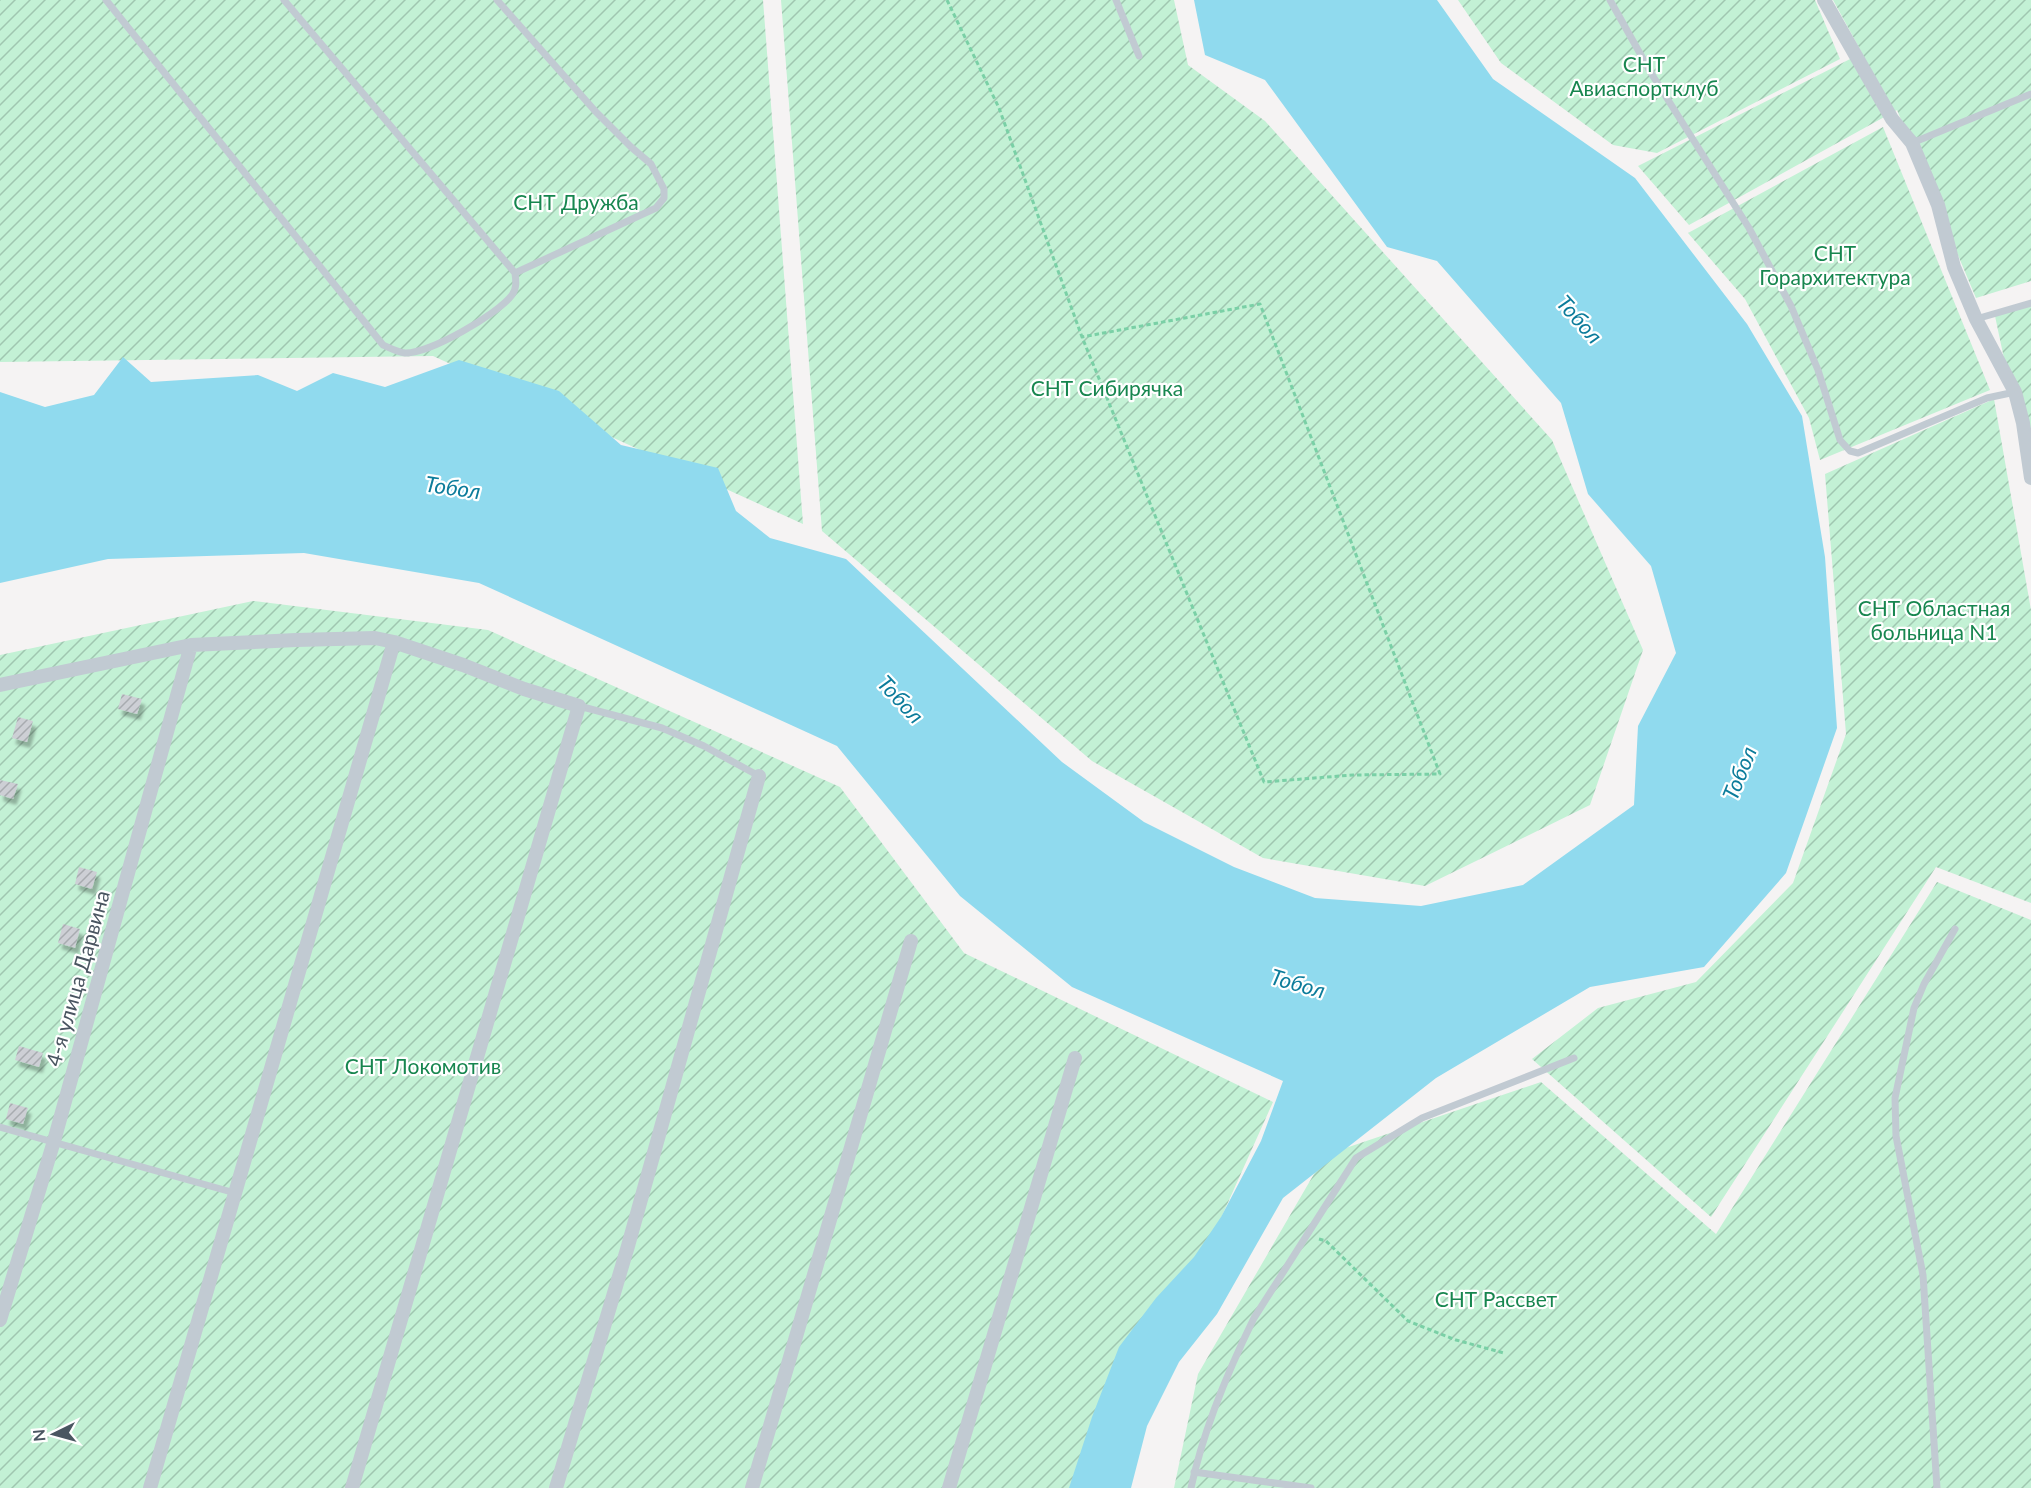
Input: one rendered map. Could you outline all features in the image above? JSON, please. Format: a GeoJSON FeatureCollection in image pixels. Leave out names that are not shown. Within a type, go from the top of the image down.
{"type":"FeatureCollection","features":[{"type":"Feature","properties":{"kind":"street"},"geometry":{"type":"LineString","coordinates":[[1824,0],[1892,119],[1912,143],[1938,205],[1954,267],[1976,319],[2015,392],[2023,423],[2031,478]]}},
{"type":"Feature","properties":{"kind":"street"},"geometry":{"type":"LineString","coordinates":[[0,685],[191,645],[375,638],[394,642],[463,665],[524,689],[579,706],[352,1488]]}},
{"type":"Feature","properties":{"kind":"street"},"geometry":{"type":"LineString","coordinates":[[150,1488],[394,642]]}},
{"type":"Feature","properties":{"kind":"street","name":"4-я улица Дарвина"},"geometry":{"type":"LineString","coordinates":[[0,1320],[54,1142],[191,645]]}},
{"type":"Feature","properties":{"kind":"street"},"geometry":{"type":"LineString","coordinates":[[555,1488],[631,1234],[759,776]]}},
{"type":"Feature","properties":{"kind":"street"},"geometry":{"type":"LineString","coordinates":[[753,1488],[911,941]]}},
{"type":"Feature","properties":{"kind":"street"},"geometry":{"type":"LineString","coordinates":[[949,1488],[1075,1058]]}},
{"type":"Feature","properties":{"kind":"lane"},"geometry":{"type":"LineString","coordinates":[[106,0],[383,345],[408,353],[463,332],[498,310],[513,294],[516,286],[515,273],[284,0]]}},
{"type":"Feature","properties":{"kind":"lane"},"geometry":{"type":"LineString","coordinates":[[497,0],[596,112],[651,164],[664,189],[664,198],[656,208],[515,273]]}},
{"type":"Feature","properties":{"kind":"lane"},"geometry":{"type":"LineString","coordinates":[[1116,0],[1139,56]]}},
{"type":"Feature","properties":{"kind":"lane"},"geometry":{"type":"LineString","coordinates":[[1610,0],[1650,73],[1749,228],[1791,306],[1818,370],[1840,440],[1850,451],[1858,453],[1987,398],[2015,392]]}},
{"type":"Feature","properties":{"kind":"lane"},"geometry":{"type":"LineString","coordinates":[[1912,143],[2031,94]]}},
{"type":"Feature","properties":{"kind":"lane"},"geometry":{"type":"LineString","coordinates":[[1976,319],[2031,303]]}},
{"type":"Feature","properties":{"kind":"lane"},"geometry":{"type":"LineString","coordinates":[[579,706],[662,728],[704,746],[759,776]]}},
{"type":"Feature","properties":{"kind":"lane"},"geometry":{"type":"LineString","coordinates":[[1937,1488],[1923,1275],[1896,1136],[1895,1098],[1914,1008],[1955,929]]}},
{"type":"Feature","properties":{"kind":"lane"},"geometry":{"type":"LineString","coordinates":[[1191,1488],[1197,1458],[1254,1318],[1356,1158],[1422,1118],[1574,1058]]}},
{"type":"Feature","properties":{"kind":"lane"},"geometry":{"type":"LineString","coordinates":[[0,1127],[235,1193]]}},
{"type":"Feature","properties":{"kind":"lane"},"geometry":{"type":"LineString","coordinates":[[1194,1472],[1311,1488]]}},
{"type":"Feature","properties":{"kind":"path"},"geometry":{"type":"LineString","coordinates":[[947,0],[999,108],[1082,337],[1264,782],[1353,775],[1440,774],[1260,304],[1082,337]]}},
{"type":"Feature","properties":{"kind":"path"},"geometry":{"type":"LineString","coordinates":[[1306,1234],[1326,1241],[1408,1322],[1456,1340],[1504,1353]]}},
{"type":"Feature","properties":{"kind":"green space","name":"СНТ Дружба"},"geometry":{"type":"Polygon","coordinates":[[[0,0],[763,0],[803,524],[433,356],[0,362],[0,0]]]}},
{"type":"Feature","properties":{"kind":"green space","name":"СНТ Сибирячка"},"geometry":{"type":"Polygon","coordinates":[[[781,0],[1174,0],[1188,65],[1265,121],[1552,440],[1643,650],[1590,805],[1425,886],[1263,858],[1092,761],[822,531],[781,0]]]}},
{"type":"Feature","properties":{"kind":"green space","name":"СНТ Авиаспортклуб"},"geometry":{"type":"Polygon","coordinates":[[[1458,0],[1815,0],[1840,59],[1657,153],[1613,145],[1501,63],[1458,0]]]}},
{"type":"Feature","properties":{"kind":"green space"},"geometry":{"type":"Polygon","coordinates":[[[1833,0],[2031,0],[2031,281],[1976,298],[1897,110],[1689,225],[1638,166],[1862,53],[1833,0]]]}},
{"type":"Feature","properties":{"kind":"green space","name":"СНТ Горархитектура"},"geometry":{"type":"Polygon","coordinates":[[[1883,127],[1990,390],[1820,460],[1809,418],[1745,299],[1688,233],[1883,127]]]}},
{"type":"Feature","properties":{"kind":"green space"},"geometry":{"type":"Polygon","coordinates":[[[2031,306],[2031,486],[1995,316],[2031,306]]]}},
{"type":"Feature","properties":{"kind":"green space","name":"СНТ Областная больница N1"},"geometry":{"type":"Polygon","coordinates":[[[1994,399],[2031,610],[2031,903],[1936,867],[1711,1217],[1532,1059],[1598,1008],[1696,982],[1793,883],[1846,734],[1825,474],[1994,399]]]}},
{"type":"Feature","properties":{"kind":"green space","name":"СНТ Локомотив"},"geometry":{"type":"Polygon","coordinates":[[[253,601],[488,630],[840,787],[964,953],[1273,1102],[1100,1488],[0,1488],[0,655],[253,601]]]}},
{"type":"Feature","properties":{"kind":"green space","name":"СНТ Рассвет"},"geometry":{"type":"Polygon","coordinates":[[[1937,882],[2031,920],[2031,1488],[1174,1488],[1198,1374],[1325,1155],[1541,1082],[1716,1234],[1937,882]]]}},
{"type":"Feature","properties":{"kind":"water","name":"Тобол"},"geometry":{"type":"Polygon","coordinates":[[[1194,0],[1437,0],[1493,79],[1635,178],[1747,324],[1802,416],[1825,557],[1837,728],[1786,873],[1704,967],[1590,987],[1436,1078],[1283,1198],[1217,1314],[1179,1362],[1147,1426],[1131,1488],[1069,1488],[1092,1417],[1119,1347],[1156,1298],[1194,1257],[1221,1217],[1261,1141],[1283,1081],[1072,987],[960,896],[837,746],[479,583],[304,553],[108,559],[0,583],[0,392],[45,407],[94,395],[123,357],[151,382],[258,375],[297,391],[333,373],[385,387],[459,360],[559,391],[621,445],[718,468],[736,511],[770,538],[846,559],[1062,762],[1144,822],[1234,867],[1315,898],[1421,906],[1523,885],[1634,805],[1638,726],[1676,653],[1651,566],[1588,494],[1561,403],[1437,261],[1387,247],[1265,80],[1205,55],[1194,0]]]}},
{"type":"Feature","properties":{"kind":"building"},"geometry":{"type":"Polygon","coordinates":[[[122,694],[142,699],[137,714],[118,709],[122,694]]]}},
{"type":"Feature","properties":{"kind":"building"},"geometry":{"type":"Polygon","coordinates":[[[18,717],[33,721],[27,742],[12,738],[18,717]]]}},
{"type":"Feature","properties":{"kind":"building"},"geometry":{"type":"Polygon","coordinates":[[[0,780],[18,784],[13,799],[0,795],[0,780]]]}},
{"type":"Feature","properties":{"kind":"building"},"geometry":{"type":"Polygon","coordinates":[[[79,867],[97,872],[92,889],[75,884],[79,867]]]}},
{"type":"Feature","properties":{"kind":"building"},"geometry":{"type":"Polygon","coordinates":[[[63,924],[80,929],[75,948],[58,943],[63,924]]]}},
{"type":"Feature","properties":{"kind":"building"},"geometry":{"type":"Polygon","coordinates":[[[19,1046],[43,1053],[39,1067],[15,1060],[19,1046]]]}},
{"type":"Feature","properties":{"kind":"building"},"geometry":{"type":"Polygon","coordinates":[[[10,1103],[28,1108],[23,1124],[6,1119],[10,1103]]]}}]}
